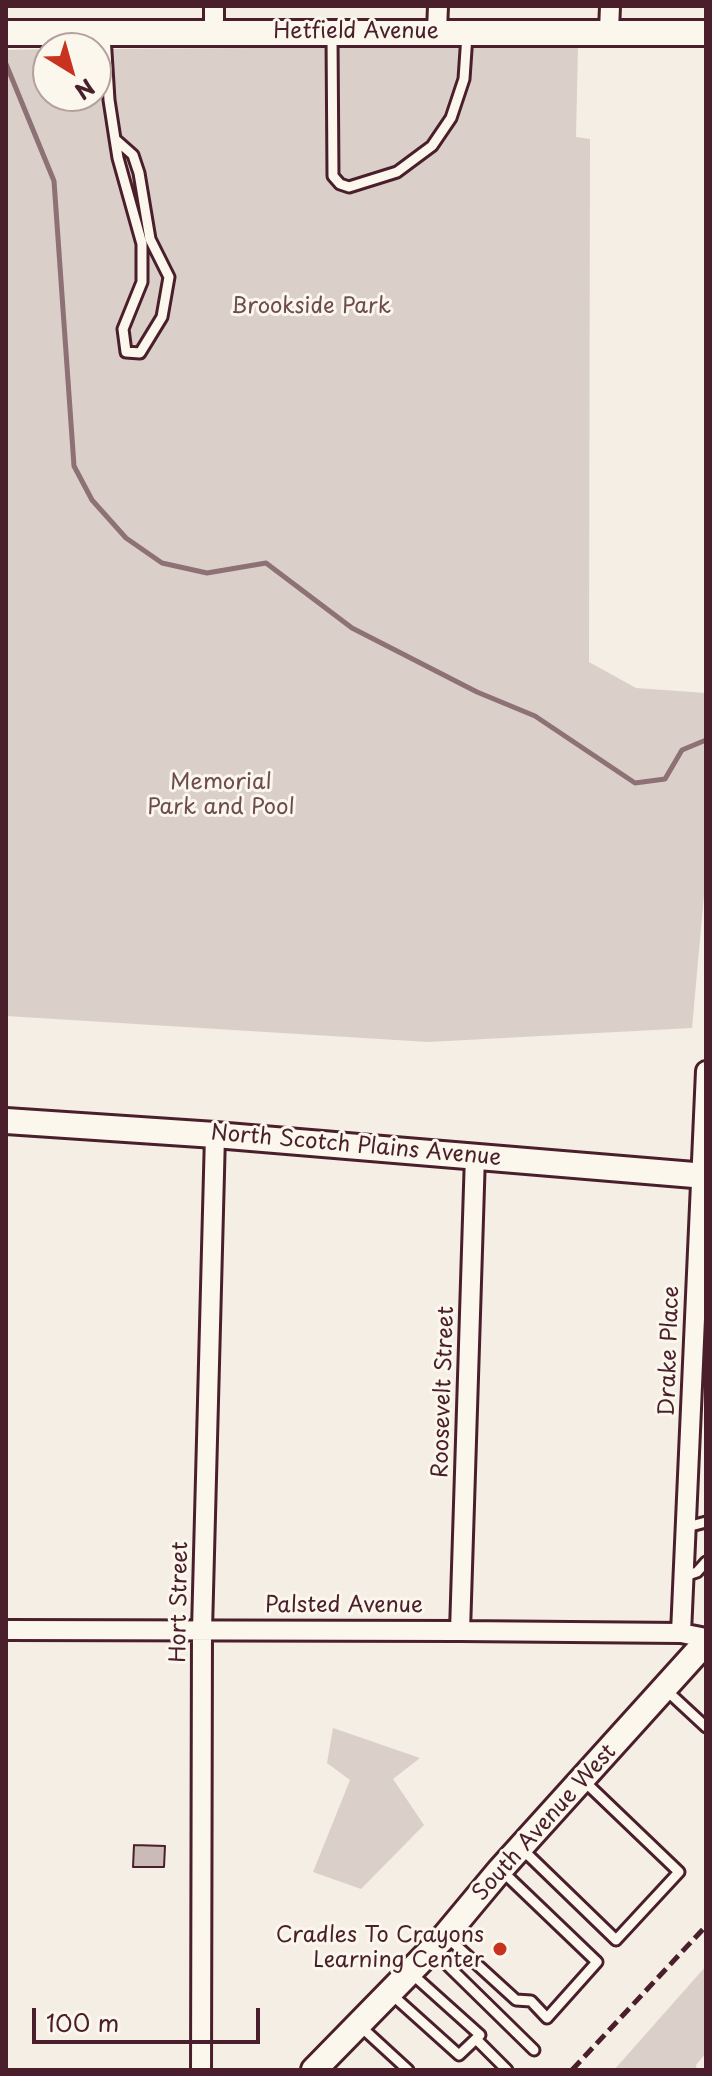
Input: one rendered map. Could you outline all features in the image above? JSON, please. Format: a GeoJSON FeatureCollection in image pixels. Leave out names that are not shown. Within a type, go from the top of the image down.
{"type":"FeatureCollection","features":[{"type":"Feature","properties":{"kind":"street"},"geometry":{"type":"LineString","coordinates":[[214,6],[214,32]]}},
{"type":"Feature","properties":{"kind":"street"},"geometry":{"type":"LineString","coordinates":[[437,31],[438,6]]}},
{"type":"Feature","properties":{"kind":"street"},"geometry":{"type":"LineString","coordinates":[[609,31],[610,6]]}},
{"type":"Feature","properties":{"kind":"street","name":"Hetfield Avenue"},"geometry":{"type":"LineString","coordinates":[[10,33],[32,33]]}},
{"type":"Feature","properties":{"kind":"street","name":"Hetfield Avenue"},"geometry":{"type":"LineString","coordinates":[[112,33],[706,33]]}},
{"type":"Feature","properties":{"kind":"street","name":"Drake Place"},"geometry":{"type":"LineString","coordinates":[[700,1644],[685,1576],[706,1071]]}},
{"type":"Feature","properties":{"kind":"street","name":"North Scotch Plains Avenue"},"geometry":{"type":"LineString","coordinates":[[6,1121],[475,1155],[703,1176]]}},
{"type":"Feature","properties":{"kind":"street","name":"Hort Street"},"geometry":{"type":"LineString","coordinates":[[201,2070],[202,1630],[215,1135]]}},
{"type":"Feature","properties":{"kind":"street","name":"Roosevelt Street"},"geometry":{"type":"LineString","coordinates":[[460,1631],[475,1155]]}},
{"type":"Feature","properties":{"kind":"street","name":"Palsted Avenue"},"geometry":{"type":"LineString","coordinates":[[6,1630],[460,1631],[700,1644]]}},
{"type":"Feature","properties":{"kind":"street","name":"South Avenue West"},"geometry":{"type":"LineString","coordinates":[[326,2063],[665,1689],[700,1644]]}},
{"type":"Feature","properties":{"kind":"lane"},"geometry":{"type":"LineString","coordinates":[[332,32],[333,176],[340,184],[349,187],[397,172],[432,146],[451,118],[464,79],[467,31]]}},
{"type":"Feature","properties":{"kind":"lane"},"geometry":{"type":"LineString","coordinates":[[112,110],[115,139],[142,226],[169,277],[162,317],[140,353],[126,352],[123,329],[142,282],[142,226],[133,155],[115,139]]}},
{"type":"Feature","properties":{"kind":"lane"},"geometry":{"type":"LineString","coordinates":[[687,1527],[706,1522]]}},
{"type":"Feature","properties":{"kind":"lane"},"geometry":{"type":"LineString","coordinates":[[685,1576],[697,1572],[706,1562]]}},
{"type":"Feature","properties":{"kind":"lane"},"geometry":{"type":"LineString","coordinates":[[665,1689],[706,1727]]}},
{"type":"Feature","properties":{"kind":"lane"},"geometry":{"type":"LineString","coordinates":[[521,1848],[616,1940],[679,1872],[583,1780]]}},
{"type":"Feature","properties":{"kind":"lane"},"geometry":{"type":"LineString","coordinates":[[438,1943],[516,2000],[531,2001],[547,2018],[597,1962],[500,1870]]}},
{"type":"Feature","properties":{"kind":"lane"},"geometry":{"type":"LineString","coordinates":[[438,1943],[534,2050]]}},
{"type":"Feature","properties":{"kind":"lane"},"geometry":{"type":"LineString","coordinates":[[410,1972],[478,2037],[507,2070]]}},
{"type":"Feature","properties":{"kind":"lane"},"geometry":{"type":"LineString","coordinates":[[390,1993],[459,2055],[478,2037]]}},
{"type":"Feature","properties":{"kind":"lane"},"geometry":{"type":"LineString","coordinates":[[359,2025],[408,2070]]}},
{"type":"Feature","properties":{"kind":"green space"},"geometry":{"type":"Polygon","coordinates":[[[578,46],[576,137],[590,139],[589,662],[636,688],[706,693],[706,873],[692,1028],[428,1042],[6,1016],[6,50],[32,49],[32,112],[112,112],[112,49],[578,46]]]}},
{"type":"Feature","properties":{"kind":"green space"},"geometry":{"type":"Polygon","coordinates":[[[333,1728],[420,1758],[393,1779],[424,1825],[361,1889],[313,1872],[350,1780],[327,1763],[333,1728]]]}},
{"type":"Feature","properties":{"kind":"green space"},"geometry":{"type":"Polygon","coordinates":[[[706,1966],[706,2053],[696,2065],[697,2070],[614,2070],[706,1966]]]}},
{"type":"Feature","properties":{"kind":"building"},"geometry":{"type":"Polygon","coordinates":[[[134,1845],[165,1846],[164,1867],[133,1867],[134,1845]]]}},
{"type":"Feature","properties":{"kind":"waterway"},"geometry":{"type":"LineString","coordinates":[[6,64],[54,181],[74,466],[92,500],[126,538],[162,563],[207,573],[266,563],[352,628],[477,692],[535,716],[635,783],[665,779],[682,750],[706,740]]}},
{"type":"Feature","properties":{"kind":"railway"},"geometry":{"type":"LineString","coordinates":[[572,2070],[706,1926]]}},
{"type":"Feature","properties":{"kind":"place","name":"Cradles To Crayons Learning Center"},"geometry":{"type":"Point","coordinates":[500,1949]}},
{"type":"Feature","properties":{"kind":"park label","name":"Brookside Park"},"geometry":{"type":"Point","coordinates":[311,307]}},
{"type":"Feature","properties":{"kind":"park label","name":"Memorial Park and Pool"},"geometry":{"type":"Point","coordinates":[221,796]}}]}
